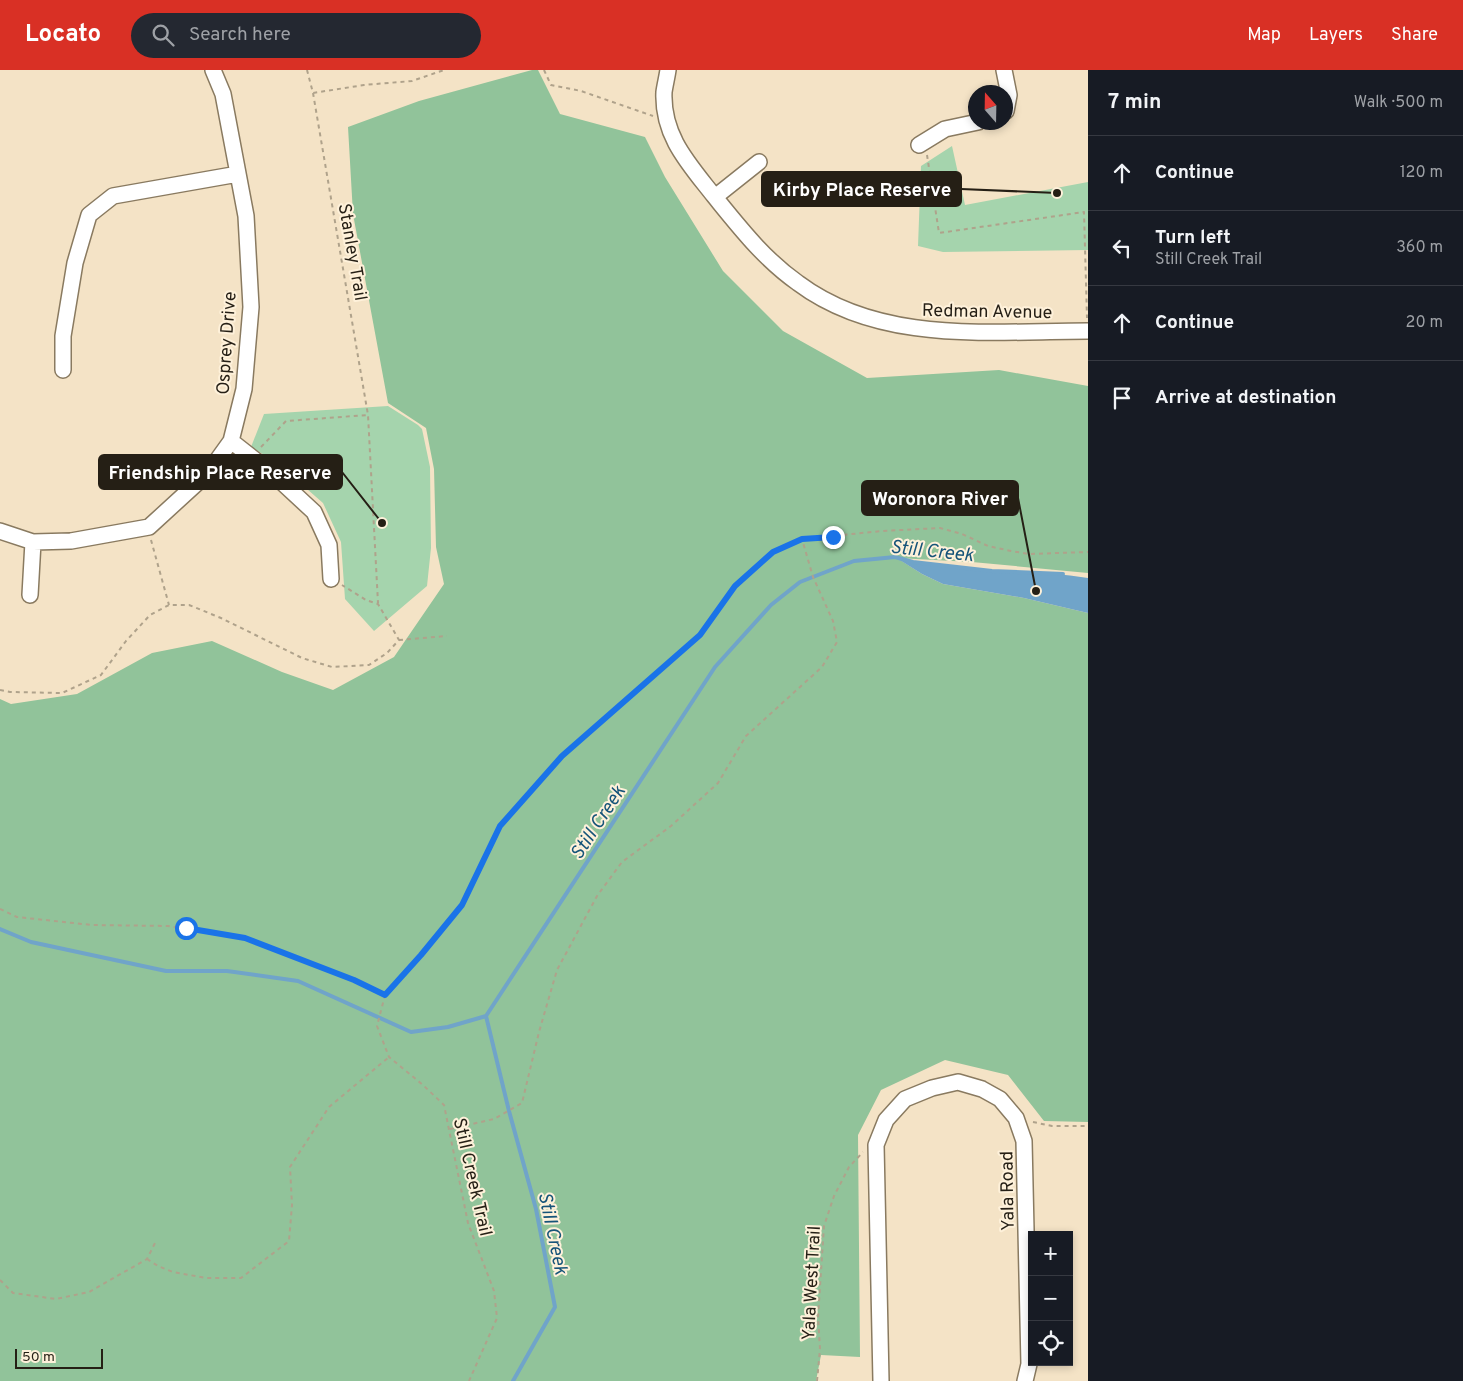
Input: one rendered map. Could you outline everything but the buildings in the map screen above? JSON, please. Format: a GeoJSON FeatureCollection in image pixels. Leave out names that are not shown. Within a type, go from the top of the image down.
{"type":"FeatureCollection","features":[{"type":"Feature","properties":{"kind":"street","name":"Osprey Drive"},"geometry":{"type":"LineString","coordinates":[[149,527],[208,472],[231,440],[244,389],[251,307],[246,216],[223,94],[213,70]]}},
{"type":"Feature","properties":{"kind":"street","name":"Redman Avenue"},"geometry":{"type":"LineString","coordinates":[[668,70],[664,92],[667,120],[673,139],[683,158],[752,244],[799,284],[838,307],[874,320],[914,329],[957,332],[1088,330]]}},
{"type":"Feature","properties":{"kind":"street"},"geometry":{"type":"LineString","coordinates":[[1004,70],[1007,85]]}},
{"type":"Feature","properties":{"kind":"street"},"geometry":{"type":"LineString","coordinates":[[922,143],[945,129],[968,124]]}},
{"type":"Feature","properties":{"kind":"street"},"geometry":{"type":"LineString","coordinates":[[715,197],[758,162]]}},
{"type":"Feature","properties":{"kind":"street"},"geometry":{"type":"LineString","coordinates":[[63,370],[62,336],[75,263],[90,215],[113,196],[238,174]]}},
{"type":"Feature","properties":{"kind":"street"},"geometry":{"type":"LineString","coordinates":[[231,440],[273,474],[314,512],[329,545],[331,578]]}},
{"type":"Feature","properties":{"kind":"street"},"geometry":{"type":"LineString","coordinates":[[0,531],[33,542],[71,541],[149,527]]}},
{"type":"Feature","properties":{"kind":"street"},"geometry":{"type":"LineString","coordinates":[[30,595],[33,542]]}},
{"type":"Feature","properties":{"kind":"street","name":"Yala Road"},"geometry":{"type":"LineString","coordinates":[[881,1381],[876,1145],[886,1120],[905,1099],[932,1088],[958,1082],[982,1089],[1000,1099],[1016,1118],[1024,1140],[1029,1364],[1025,1381]]}},
{"type":"Feature","properties":{"kind":"path","name":"Stanley Trail"},"geometry":{"type":"LineString","coordinates":[[307,70],[313,93],[368,415],[378,604]]}},
{"type":"Feature","properties":{"kind":"path"},"geometry":{"type":"LineString","coordinates":[[313,93],[412,80],[444,70]]}},
{"type":"Feature","properties":{"kind":"path"},"geometry":{"type":"LineString","coordinates":[[544,70],[551,85],[581,91],[667,120]]}},
{"type":"Feature","properties":{"kind":"path"},"geometry":{"type":"LineString","coordinates":[[922,143],[940,233],[1084,212],[1088,330]]}},
{"type":"Feature","properties":{"kind":"path"},"geometry":{"type":"LineString","coordinates":[[251,456],[286,422],[368,415]]}},
{"type":"Feature","properties":{"kind":"path"},"geometry":{"type":"LineString","coordinates":[[149,527],[169,605]]}},
{"type":"Feature","properties":{"kind":"path"},"geometry":{"type":"LineString","coordinates":[[147,1258],[158,1266],[172,1272],[206,1278],[241,1278],[289,1241],[292,1205],[290,1167],[328,1107],[389,1057],[378,1024],[385,995],[462,905],[500,826],[562,756],[700,635],[735,586],[773,552],[802,539],[940,528],[962,534],[988,546],[1011,551],[1030,554],[1088,552]]}},
{"type":"Feature","properties":{"kind":"path"},"geometry":{"type":"LineString","coordinates":[[449,1129],[494,1119],[522,1103],[539,1032],[557,970],[597,896],[622,862],[671,826],[718,783],[746,736],[822,667],[837,642],[833,621],[813,577],[802,539]]}},
{"type":"Feature","properties":{"kind":"path"},"geometry":{"type":"LineString","coordinates":[[331,578],[366,600],[378,604],[398,640]]}},
{"type":"Feature","properties":{"kind":"path"},"geometry":{"type":"LineString","coordinates":[[0,690],[62,692],[102,675],[126,641],[150,615],[169,605],[189,605],[302,658],[332,667],[369,666],[387,653],[398,640],[447,636]]}},
{"type":"Feature","properties":{"kind":"path"},"geometry":{"type":"LineString","coordinates":[[0,909],[17,917],[92,925],[168,926],[245,938],[352,979],[385,995]]}},
{"type":"Feature","properties":{"kind":"path","name":"Still Creek Trail"},"geometry":{"type":"LineString","coordinates":[[389,1057],[444,1105],[468,1223],[494,1291],[497,1318],[469,1381]]}},
{"type":"Feature","properties":{"kind":"path"},"geometry":{"type":"LineString","coordinates":[[1016,1118],[1052,1126],[1088,1126]]}},
{"type":"Feature","properties":{"kind":"path","name":"Yala West Trail"},"geometry":{"type":"LineString","coordinates":[[817,1381],[820,1349],[818,1317],[824,1226],[834,1196],[849,1167],[864,1152],[876,1145]]}},
{"type":"Feature","properties":{"kind":"path"},"geometry":{"type":"LineString","coordinates":[[0,1280],[13,1294],[56,1300],[90,1292],[135,1267],[147,1258],[156,1241]]}},
{"type":"Feature","properties":{"kind":"green space"},"geometry":{"type":"Polygon","coordinates":[[[532,70],[538,70],[560,114],[645,137],[665,177],[723,271],[783,331],[867,378],[999,370],[1088,386],[1088,573],[972,562],[897,558],[922,574],[943,584],[1024,598],[1088,613],[1088,1122],[1044,1121],[1008,1075],[945,1060],[881,1090],[858,1135],[860,1357],[821,1355],[816,1381],[0,1381],[0,699],[11,704],[77,694],[152,653],[212,641],[282,672],[333,690],[394,657],[444,584],[436,547],[434,469],[426,428],[388,403],[353,214],[348,127],[419,101],[532,70]]]}},
{"type":"Feature","properties":{"kind":"green space"},"geometry":{"type":"Polygon","coordinates":[[[952,146],[965,205],[1088,182],[1088,250],[943,252],[918,246],[921,166],[952,146]]]}},
{"type":"Feature","properties":{"kind":"green space"},"geometry":{"type":"Polygon","coordinates":[[[388,406],[422,429],[430,467],[431,548],[427,586],[374,631],[345,599],[341,542],[323,503],[276,462],[251,447],[264,414],[388,406]]]}},
{"type":"Feature","properties":{"kind":"water"},"geometry":{"type":"Polygon","coordinates":[[[895,557],[943,566],[1088,578],[1088,613],[1024,598],[943,584],[922,574],[895,557]]]}},
{"type":"Feature","properties":{"kind":"waterway","name":"Still Creek"},"geometry":{"type":"LineString","coordinates":[[513,1381],[555,1307],[536,1209],[509,1111],[486,1016],[715,667],[771,605],[800,582],[854,561],[895,557],[913,562],[992,571],[1063,574]]}},
{"type":"Feature","properties":{"kind":"waterway"},"geometry":{"type":"LineString","coordinates":[[0,929],[31,942],[166,971],[227,971],[298,981],[411,1032],[448,1027],[486,1016]]}},
{"type":"Feature","properties":{"kind":"place","name":"Kirby Place Reserve"},"geometry":{"type":"Point","coordinates":[1057,193]}},
{"type":"Feature","properties":{"kind":"place","name":"Friendship Place Reserve"},"geometry":{"type":"Point","coordinates":[382,523]}},
{"type":"Feature","properties":{"kind":"place","name":"Woronora River"},"geometry":{"type":"Point","coordinates":[1036,591]}},
{"type":"Feature","properties":{"kind":"route"},"geometry":{"type":"LineString","coordinates":[[186,928],[245,938],[367,985],[385,995],[462,905],[500,826],[562,756],[700,635],[735,586],[773,552],[802,539],[833,537]]}}]}
